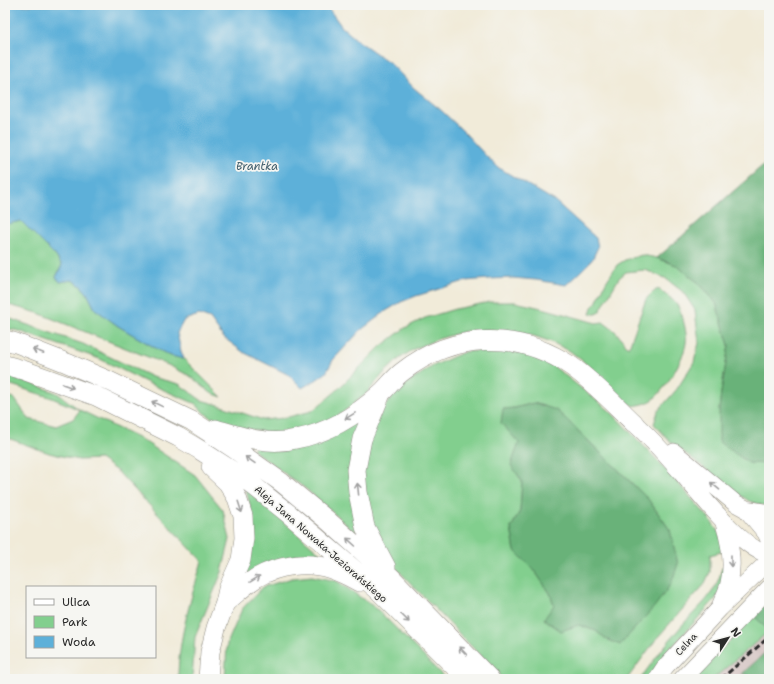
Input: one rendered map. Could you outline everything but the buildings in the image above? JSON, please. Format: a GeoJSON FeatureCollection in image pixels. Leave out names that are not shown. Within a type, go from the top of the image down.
{"type":"FeatureCollection","features":[{"type":"Feature","properties":{"kind":"main road","name":"Aleja Jana Nowaka-Jeziorańskiego"},"geometry":{"type":"LineString","coordinates":[[5,340],[68,362],[192,421],[282,482],[326,519],[384,584],[420,634],[467,679]]}},
{"type":"Feature","properties":{"kind":"main road"},"geometry":{"type":"LineString","coordinates":[[192,421],[244,438],[259,441],[279,442],[296,440],[324,431],[358,411],[382,393],[400,373],[429,354],[457,344],[483,340],[517,343],[530,346],[572,366],[640,428]]}},
{"type":"Feature","properties":{"kind":"main road","name":"Aleja Jana Nowaka-Jeziorańskiego"},"geometry":{"type":"LineString","coordinates":[[5,365],[96,396],[178,437],[245,479],[289,514],[384,584],[490,679]]}},
{"type":"Feature","properties":{"kind":"main road"},"geometry":{"type":"LineString","coordinates":[[382,393],[362,439],[356,470],[358,492],[365,527],[384,584]]}},
{"type":"Feature","properties":{"kind":"main road"},"geometry":{"type":"LineString","coordinates":[[178,437],[228,484],[237,498],[243,516],[244,538],[241,560],[228,589],[225,603],[216,628],[210,652],[208,679]]}},
{"type":"Feature","properties":{"kind":"main road"},"geometry":{"type":"LineString","coordinates":[[225,603],[257,578],[272,570],[285,567],[310,565],[331,569],[384,584]]}},
{"type":"Feature","properties":{"kind":"street"},"geometry":{"type":"LineString","coordinates":[[640,428],[674,452],[735,502],[746,509],[766,533],[769,540]]}},
{"type":"Feature","properties":{"kind":"street"},"geometry":{"type":"LineString","coordinates":[[640,428],[686,478],[724,523],[751,547],[764,554],[769,554]]}},
{"type":"Feature","properties":{"kind":"street"},"geometry":{"type":"LineString","coordinates":[[746,509],[769,513]]}},
{"type":"Feature","properties":{"kind":"street"},"geometry":{"type":"LineString","coordinates":[[720,608],[729,583],[732,560],[724,523]]}},
{"type":"Feature","properties":{"kind":"street","name":"Celna"},"geometry":{"type":"LineString","coordinates":[[657,679],[665,667],[720,608],[769,561]]}},
{"type":"Feature","properties":{"kind":"street"},"geometry":{"type":"LineString","coordinates":[[682,679],[767,589]]}},
{"type":"Feature","properties":{"kind":"shaded area"},"geometry":{"type":"Polygon","coordinates":[[[769,631],[769,679],[713,679],[752,644],[769,631]]]}},
{"type":"Feature","properties":{"kind":"green space"},"geometry":{"type":"Polygon","coordinates":[[[769,160],[769,464],[749,463],[719,442],[719,410],[729,345],[716,303],[700,284],[676,265],[657,258],[769,160]]]}},
{"type":"Feature","properties":{"kind":"green space"},"geometry":{"type":"Polygon","coordinates":[[[5,220],[8,223],[21,221],[55,255],[62,265],[56,277],[60,282],[72,280],[81,286],[87,293],[95,309],[118,326],[171,356],[184,359],[222,397],[211,393],[190,376],[168,365],[38,313],[5,304],[5,220]]]}},
{"type":"Feature","properties":{"kind":"green space"},"geometry":{"type":"Polygon","coordinates":[[[642,255],[657,258],[676,265],[700,284],[716,303],[729,345],[719,410],[749,463],[769,464],[769,497],[767,507],[749,501],[734,491],[671,442],[654,424],[658,411],[677,389],[694,362],[699,343],[695,310],[683,292],[665,278],[645,270],[626,272],[619,278],[600,311],[597,314],[590,314],[592,307],[596,303],[606,282],[617,265],[625,260],[642,255]]]}},
{"type":"Feature","properties":{"kind":"green space"},"geometry":{"type":"Polygon","coordinates":[[[658,289],[675,302],[679,308],[684,324],[686,340],[682,358],[673,375],[656,397],[647,403],[633,406],[594,370],[570,351],[549,341],[515,332],[490,330],[466,331],[438,339],[414,349],[399,359],[383,374],[366,394],[337,417],[284,435],[224,425],[204,413],[196,404],[150,384],[100,359],[19,331],[5,328],[5,317],[83,344],[152,377],[179,384],[201,400],[263,420],[284,418],[312,411],[335,392],[380,347],[405,328],[425,318],[455,309],[490,302],[515,302],[596,323],[603,322],[615,331],[628,347],[646,299],[658,289]]]}},
{"type":"Feature","properties":{"kind":"green space"},"geometry":{"type":"Polygon","coordinates":[[[499,349],[527,354],[552,365],[610,411],[660,463],[708,517],[719,533],[725,551],[710,555],[710,572],[704,585],[657,638],[627,679],[503,679],[394,566],[375,538],[361,476],[369,440],[383,408],[403,386],[433,366],[464,352],[499,349]],[[534,403],[515,408],[503,409],[519,443],[512,465],[522,481],[520,511],[511,528],[515,551],[534,570],[550,593],[554,605],[579,625],[596,631],[606,639],[670,530],[648,499],[566,419],[534,403]]]}},
{"type":"Feature","properties":{"kind":"green space"},"geometry":{"type":"Polygon","coordinates":[[[5,373],[57,393],[80,410],[52,398],[5,383],[5,373]]]}},
{"type":"Feature","properties":{"kind":"green space"},"geometry":{"type":"Polygon","coordinates":[[[5,395],[14,398],[29,419],[56,426],[73,419],[80,410],[144,441],[195,475],[223,510],[230,539],[222,572],[195,637],[192,679],[178,679],[180,649],[186,619],[202,561],[118,472],[100,459],[79,460],[49,453],[5,437],[5,395]]]}},
{"type":"Feature","properties":{"kind":"green space"},"geometry":{"type":"Polygon","coordinates":[[[534,403],[556,410],[566,419],[648,499],[670,530],[678,564],[671,584],[655,606],[620,645],[606,639],[596,631],[579,625],[561,631],[544,619],[554,605],[550,593],[534,570],[515,551],[511,528],[520,511],[522,481],[511,465],[519,443],[501,423],[503,409],[515,408],[534,403]]]}},
{"type":"Feature","properties":{"kind":"green space"},"geometry":{"type":"Polygon","coordinates":[[[360,422],[361,533],[358,535],[306,489],[253,450],[256,446],[360,422]]]}},
{"type":"Feature","properties":{"kind":"green space"},"geometry":{"type":"Polygon","coordinates":[[[246,489],[328,560],[296,556],[273,562],[240,584],[253,546],[253,522],[246,489]]]}},
{"type":"Feature","properties":{"kind":"green space"},"geometry":{"type":"Polygon","coordinates":[[[727,565],[718,596],[663,657],[647,679],[640,679],[672,637],[708,598],[716,585],[722,568],[727,565]]]}},
{"type":"Feature","properties":{"kind":"green space"},"geometry":{"type":"Polygon","coordinates":[[[312,576],[337,581],[377,609],[446,679],[225,679],[227,644],[242,609],[263,587],[292,578],[312,576]]]}},
{"type":"Feature","properties":{"kind":"green space"},"geometry":{"type":"Polygon","coordinates":[[[769,600],[769,631],[754,616],[769,600]]]}},
{"type":"Feature","properties":{"kind":"green space"},"geometry":{"type":"Polygon","coordinates":[[[754,616],[769,631],[713,679],[693,679],[754,616]]]}},
{"type":"Feature","properties":{"kind":"green space"},"geometry":{"type":"Polygon","coordinates":[[[769,649],[769,673],[757,679],[742,674],[769,649]]]}},
{"type":"Feature","properties":{"kind":"water","name":"Brantka"},"geometry":{"type":"Polygon","coordinates":[[[5,5],[326,5],[342,27],[357,40],[390,63],[414,88],[442,111],[464,132],[499,168],[555,201],[596,238],[598,247],[592,260],[566,285],[513,278],[465,281],[401,302],[386,311],[361,330],[333,360],[326,373],[302,388],[289,375],[243,352],[223,337],[210,319],[199,315],[184,320],[177,333],[184,359],[171,356],[118,326],[95,309],[87,293],[81,286],[72,280],[60,282],[56,277],[62,265],[55,255],[21,221],[8,224],[5,220],[5,5]]]}},
{"type":"Feature","properties":{"kind":"railway"},"geometry":{"type":"LineString","coordinates":[[721,679],[769,637]]}}]}
